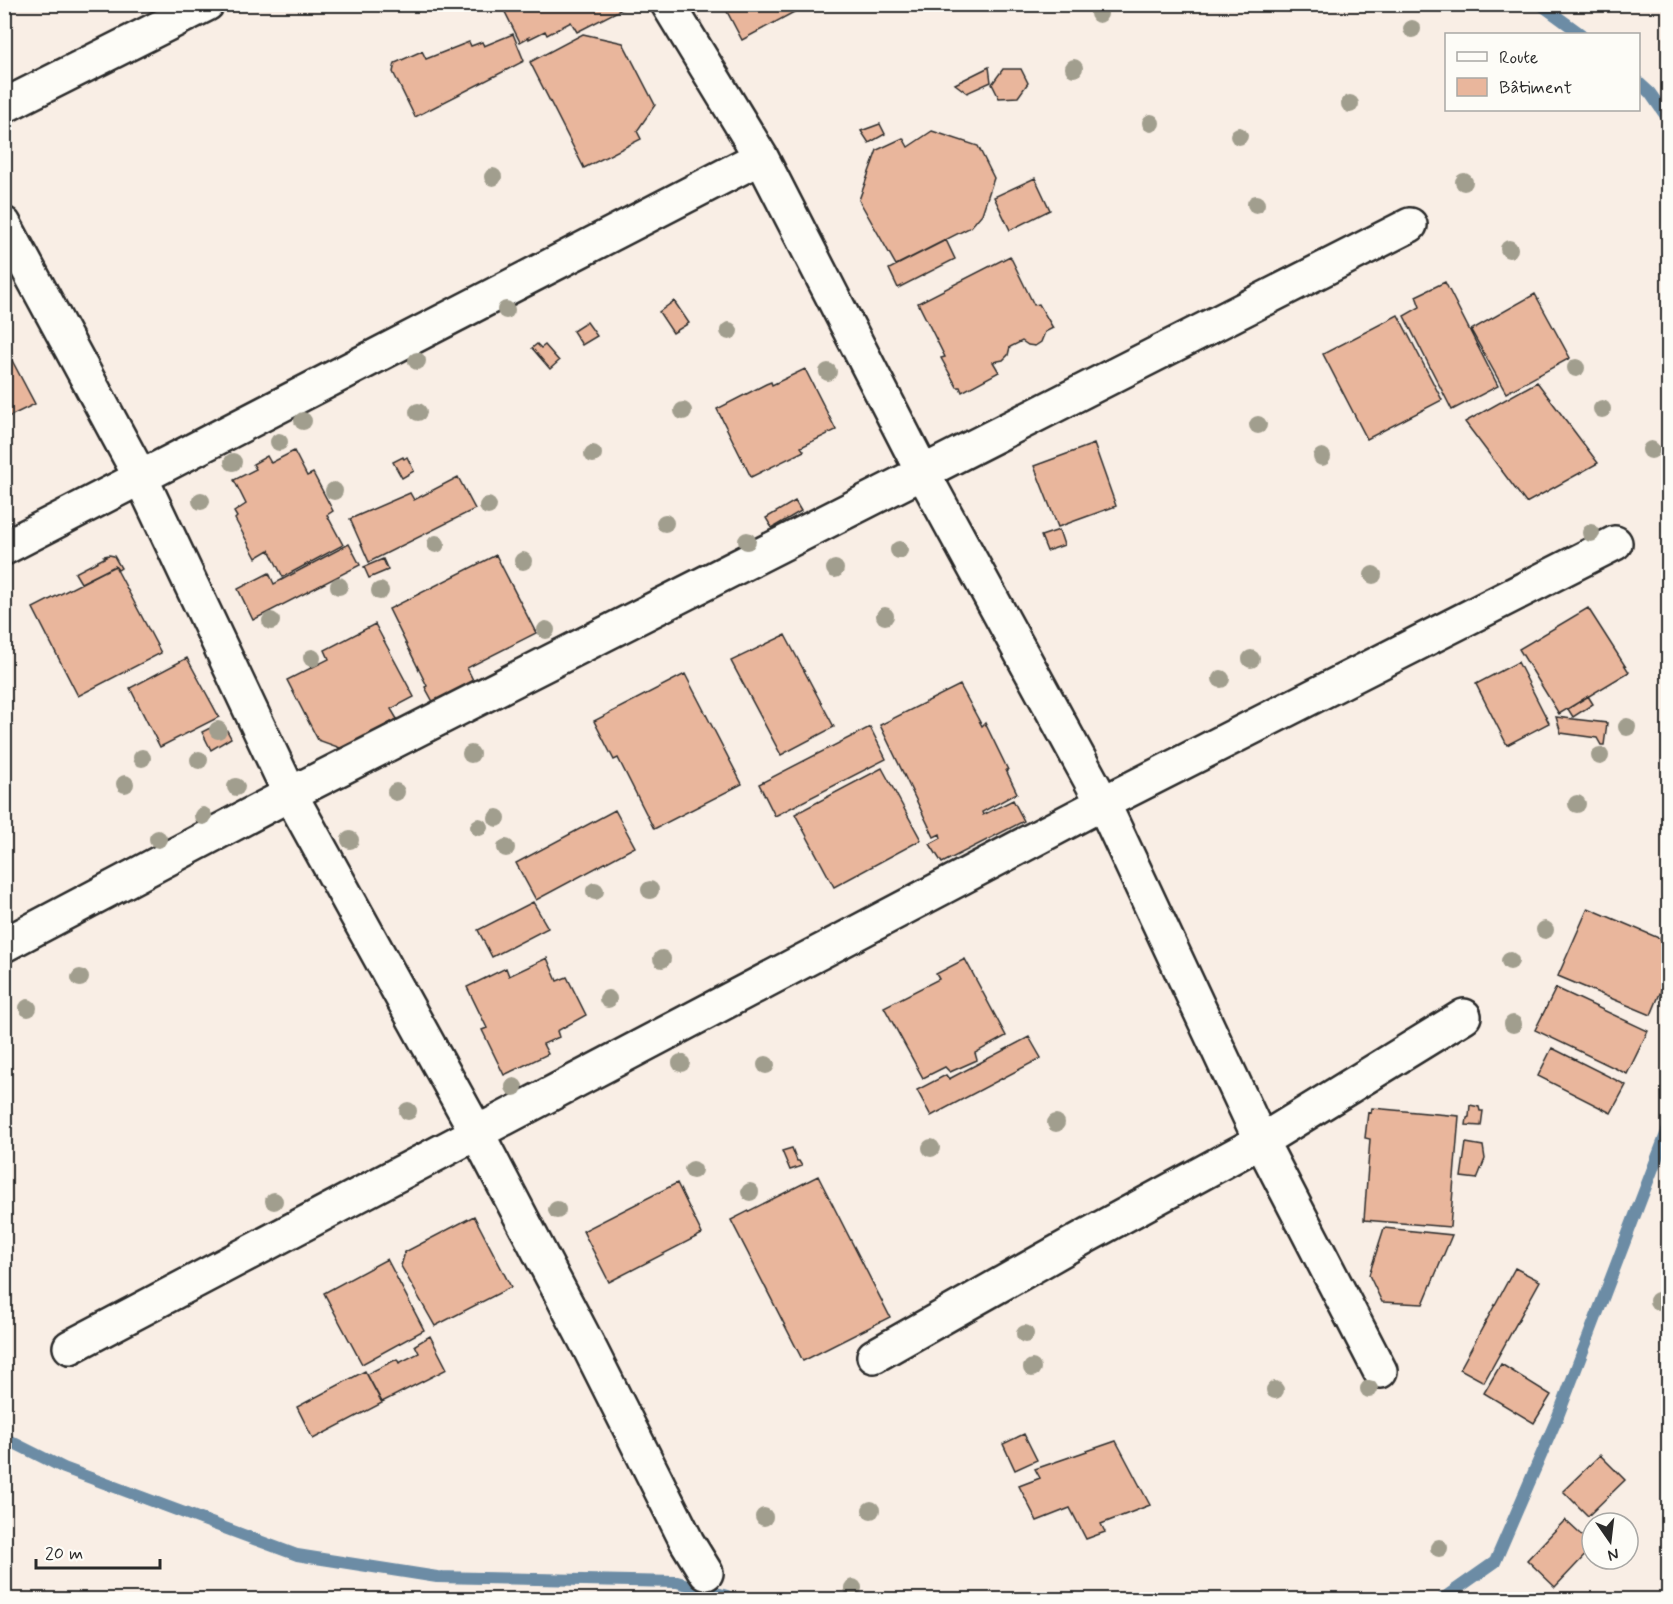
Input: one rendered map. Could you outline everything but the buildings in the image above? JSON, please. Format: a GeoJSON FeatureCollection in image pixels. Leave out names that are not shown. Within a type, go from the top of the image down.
{"type":"FeatureCollection","features":[{"type":"Feature","properties":{"kind":"street"},"geometry":{"type":"LineString","coordinates":[[4,106],[207,4]]}},
{"type":"Feature","properties":{"kind":"street"},"geometry":{"type":"LineString","coordinates":[[668,4],[761,157],[923,473],[1104,803],[1261,1141],[1380,1371]]}},
{"type":"Feature","properties":{"kind":"street"},"geometry":{"type":"LineString","coordinates":[[4,548],[761,157]]}},
{"type":"Feature","properties":{"kind":"street"},"geometry":{"type":"LineString","coordinates":[[4,224],[141,478],[290,794],[477,1133],[590,1349],[687,1542],[706,1573]]}},
{"type":"Feature","properties":{"kind":"street"},"geometry":{"type":"LineString","coordinates":[[4,945],[290,794],[1410,225]]}},
{"type":"Feature","properties":{"kind":"street"},"geometry":{"type":"LineString","coordinates":[[70,1347],[1104,803],[1615,543]]}},
{"type":"Feature","properties":{"kind":"street"},"geometry":{"type":"LineString","coordinates":[[874,1356],[1261,1141],[1464,1016]]}},
{"type":"Feature","properties":{"kind":"waterway"},"geometry":{"type":"LineString","coordinates":[[1540,4],[1580,33]]}},
{"type":"Feature","properties":{"kind":"waterway"},"geometry":{"type":"LineString","coordinates":[[1640,84],[1650,93],[1668,119]]}},
{"type":"Feature","properties":{"kind":"waterway"},"geometry":{"type":"LineString","coordinates":[[1441,1600],[1495,1562],[1558,1416],[1668,1129]]}},
{"type":"Feature","properties":{"kind":"waterway"},"geometry":{"type":"LineString","coordinates":[[4,1438],[64,1468],[297,1555],[437,1577],[677,1582],[727,1596],[729,1600]]}}]}
